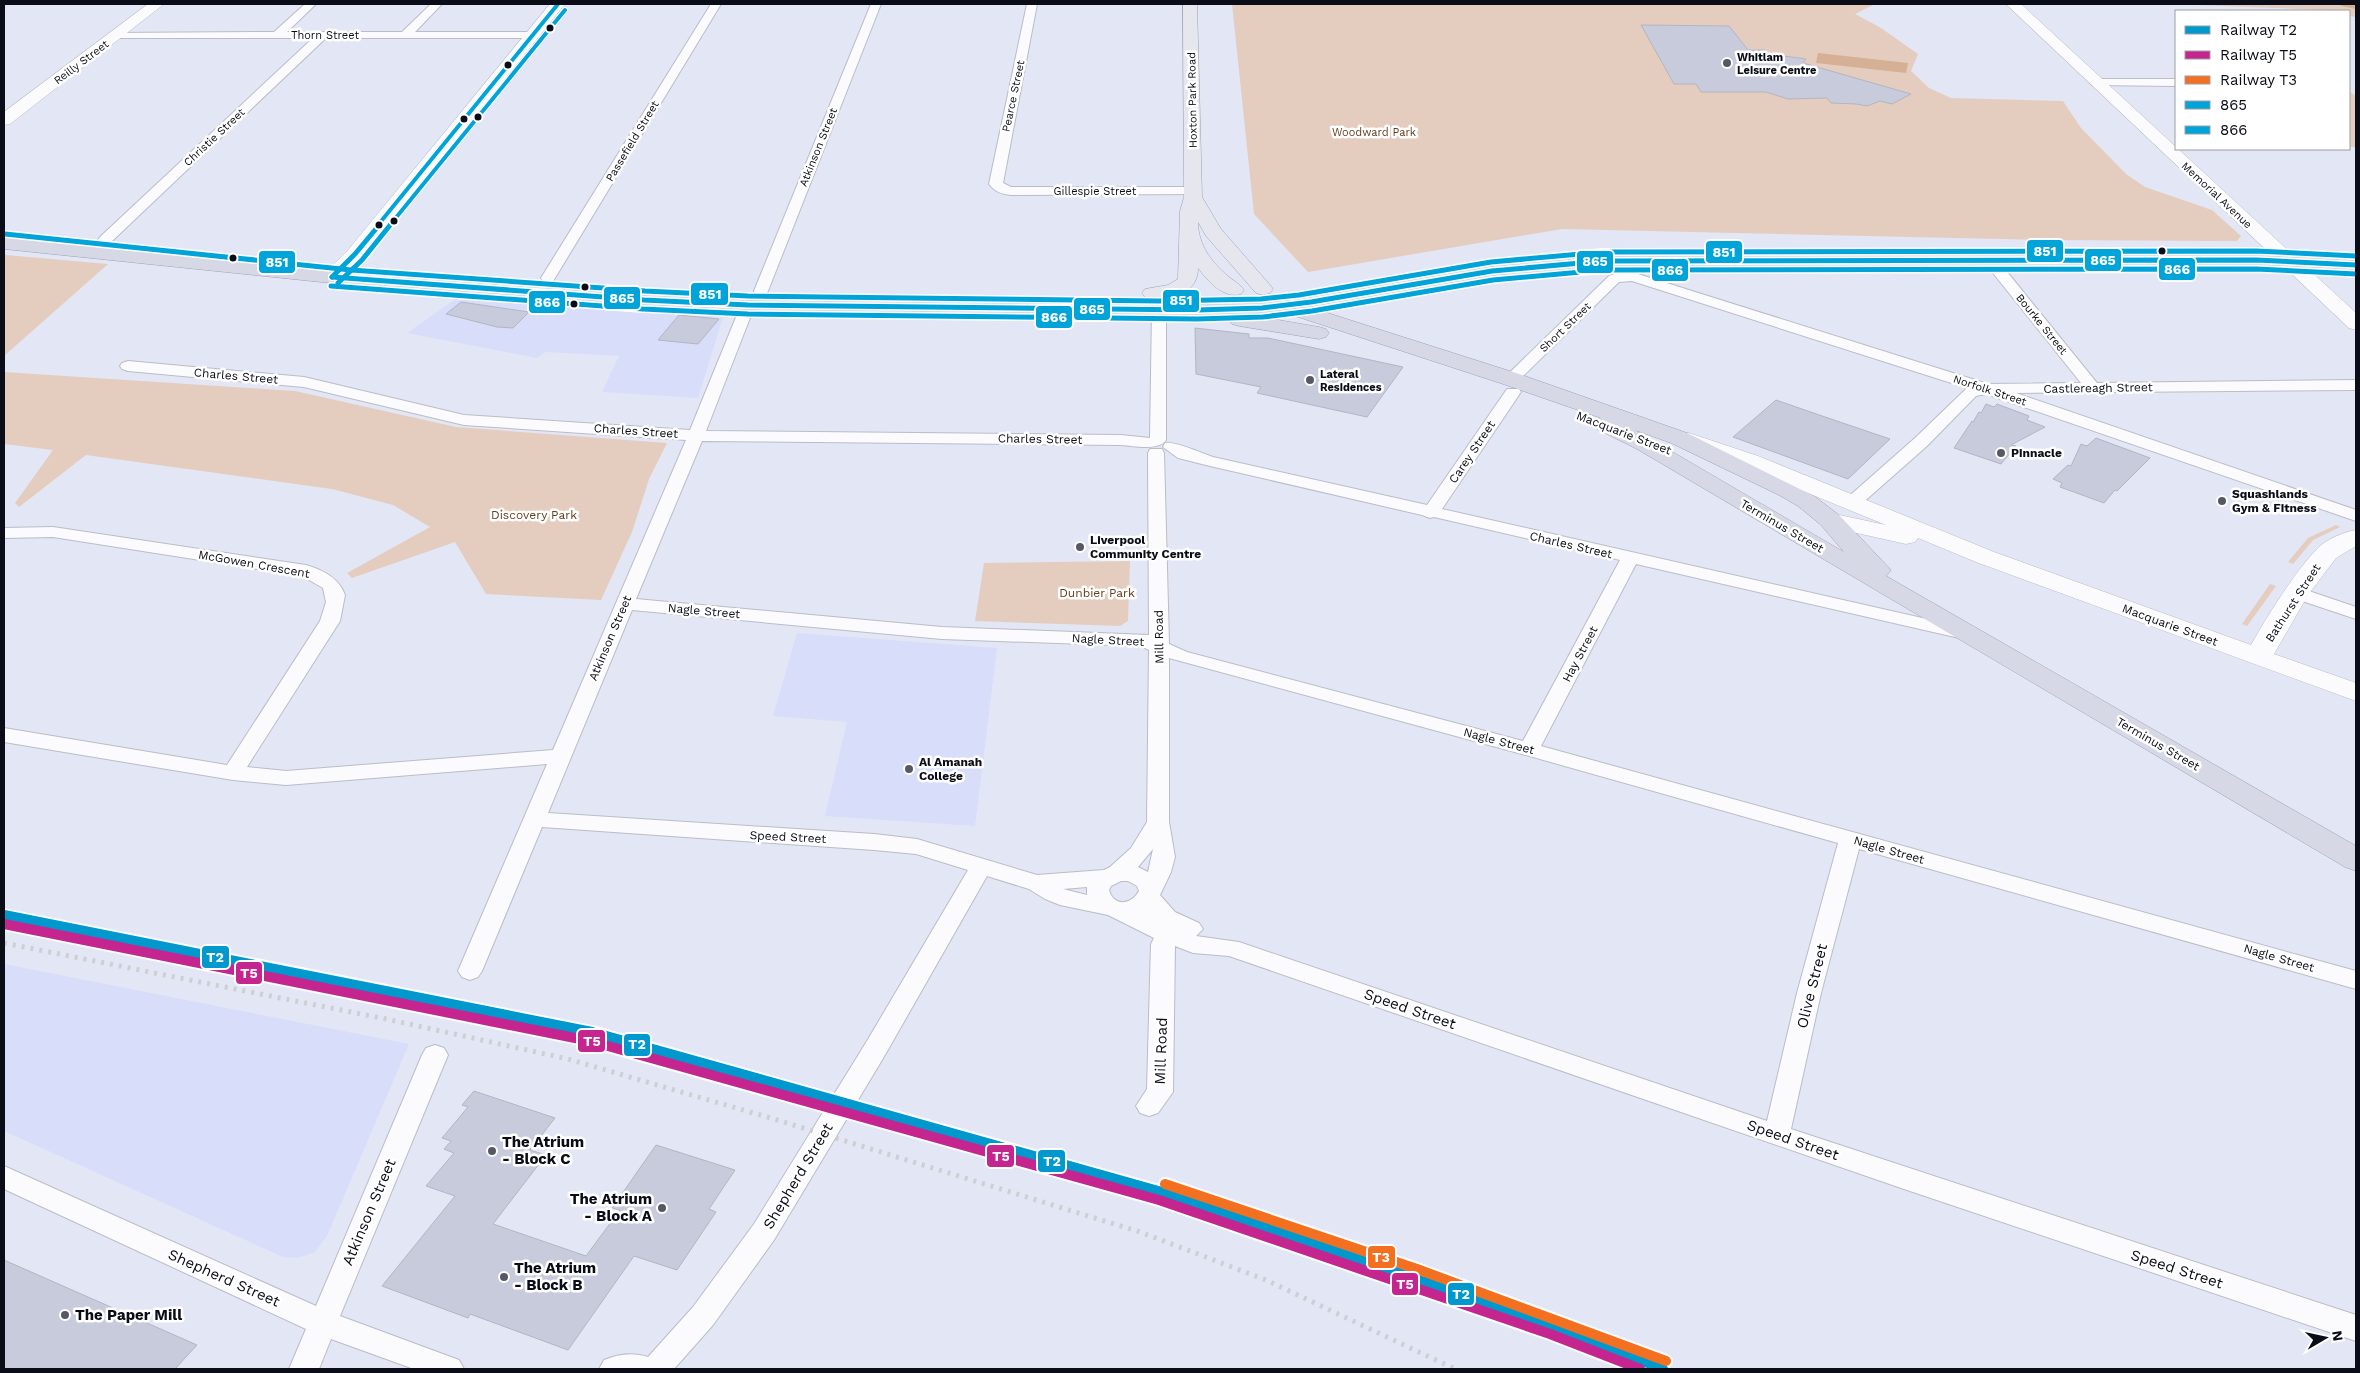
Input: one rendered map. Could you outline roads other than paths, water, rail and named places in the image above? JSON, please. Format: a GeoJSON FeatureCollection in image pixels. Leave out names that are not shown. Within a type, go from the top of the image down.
{"type":"FeatureCollection","features":[{"type":"Feature","properties":{"kind":"highway"},"geometry":{"type":"LineString","coordinates":[[4,228],[339,270],[548,278],[671,287],[755,298]]}},
{"type":"Feature","properties":{"kind":"highway"},"geometry":{"type":"LineString","coordinates":[[4,243],[339,270],[644,300],[755,298],[1163,305],[1262,298],[1330,281],[1457,260],[1602,248],[2283,255],[2356,265]]}},
{"type":"Feature","properties":{"kind":"highway"},"geometry":{"type":"LineString","coordinates":[[1262,298],[1284,305],[1359,295],[1492,271],[1603,261],[1990,260],[2356,254]]}},
{"type":"Feature","properties":{"kind":"highway"},"geometry":{"type":"LineString","coordinates":[[2311,282],[2356,281]]}},
{"type":"Feature","properties":{"kind":"highway"},"geometry":{"type":"LineString","coordinates":[[1163,305],[1234,290]]}},
{"type":"Feature","properties":{"kind":"highway","name":"Macquarie Street"},"geometry":{"type":"LineString","coordinates":[[1234,290],[1262,298],[1319,333],[1512,385],[1670,450],[1767,499],[1830,520]]}},
{"type":"Feature","properties":{"kind":"highway"},"geometry":{"type":"LineString","coordinates":[[1354,330],[1336,320],[1331,310],[1343,300],[1359,295]]}},
{"type":"Feature","properties":{"kind":"highway"},"geometry":{"type":"LineString","coordinates":[[1163,305],[1319,333]]}},
{"type":"Feature","properties":{"kind":"highway","name":"Macquarie Street"},"geometry":{"type":"LineString","coordinates":[[1284,305],[1512,385],[1672,435]]}},
{"type":"Feature","properties":{"kind":"highway","name":"Terminus Street"},"geometry":{"type":"LineString","coordinates":[[1605,424],[1645,444],[1832,556],[1967,632],[2356,860]]}},
{"type":"Feature","properties":{"kind":"highway","name":"Terminus Street"},"geometry":{"type":"LineString","coordinates":[[1672,435],[1787,490],[1830,520],[1872,565],[1967,632]]}},
{"type":"Feature","properties":{"kind":"main road","name":"Hoxton Park Road"},"geometry":{"type":"LineString","coordinates":[[1163,305],[1171,291],[1187,282],[1189,211],[1193,194],[1190,4]]}},
{"type":"Feature","properties":{"kind":"main road","name":"Hoxton Park Road"},"geometry":{"type":"LineString","coordinates":[[1193,194],[1213,232],[1262,298]]}},
{"type":"Feature","properties":{"kind":"main road","name":"Hoxton Park Road"},"geometry":{"type":"LineString","coordinates":[[1188,229],[1197,253],[1218,277],[1234,290]]}},
{"type":"Feature","properties":{"kind":"street","name":"Reilly Street"},"geometry":{"type":"LineString","coordinates":[[4,120],[158,4]]}},
{"type":"Feature","properties":{"kind":"street"},"geometry":{"type":"LineString","coordinates":[[277,35],[311,4]]}},
{"type":"Feature","properties":{"kind":"street"},"geometry":{"type":"LineString","coordinates":[[405,36],[437,4]]}},
{"type":"Feature","properties":{"kind":"street"},"geometry":{"type":"LineString","coordinates":[[339,270],[558,4]]}},
{"type":"Feature","properties":{"kind":"street","name":"Passefield Street"},"geometry":{"type":"LineString","coordinates":[[548,278],[716,4]]}},
{"type":"Feature","properties":{"kind":"street","name":"Atkinson Street"},"geometry":{"type":"LineString","coordinates":[[470,971],[755,298],[876,4]]}},
{"type":"Feature","properties":{"kind":"street","name":"Pearce Street"},"geometry":{"type":"LineString","coordinates":[[998,187],[995,181],[1032,4]]}},
{"type":"Feature","properties":{"kind":"street","name":"Memorial Avenue"},"geometry":{"type":"LineString","coordinates":[[2013,4],[2356,324]]}},
{"type":"Feature","properties":{"kind":"street","name":"Thorn Street"},"geometry":{"type":"LineString","coordinates":[[117,35],[533,35]]}},
{"type":"Feature","properties":{"kind":"street","name":"Christie Street"},"geometry":{"type":"LineString","coordinates":[[105,240],[323,35]]}},
{"type":"Feature","properties":{"kind":"street"},"geometry":{"type":"LineString","coordinates":[[2096,83],[2175,83]]}},
{"type":"Feature","properties":{"kind":"street","name":"Gillespie Street"},"geometry":{"type":"LineString","coordinates":[[998,187],[1010,190],[1193,194]]}},
{"type":"Feature","properties":{"kind":"street","name":"Bourke Street"},"geometry":{"type":"LineString","coordinates":[[1990,260],[2093,388]]}},
{"type":"Feature","properties":{"kind":"street","name":"Short Street"},"geometry":{"type":"LineString","coordinates":[[1512,385],[1614,279],[1620,276]]}},
{"type":"Feature","properties":{"kind":"street","name":"Norfolk Street"},"geometry":{"type":"LineString","coordinates":[[1620,276],[1633,277],[1988,389],[2356,516]]}},
{"type":"Feature","properties":{"kind":"street","name":"Mill Road"},"geometry":{"type":"LineString","coordinates":[[1150,894],[1162,869],[1165,846],[1158,822],[1158,446],[1163,305]]}},
{"type":"Feature","properties":{"kind":"street","name":"Charles Street"},"geometry":{"type":"LineString","coordinates":[[128,366],[304,382],[464,420],[696,435],[1122,440],[1158,446],[1210,461],[1430,513],[1967,632]]}},
{"type":"Feature","properties":{"kind":"street","name":"Carey Street"},"geometry":{"type":"LineString","coordinates":[[1430,513],[1512,385]]}},
{"type":"Feature","properties":{"kind":"street","name":"Castlereagh Street"},"geometry":{"type":"LineString","coordinates":[[1853,502],[1921,442],[1971,392],[1988,389],[2356,385]]}},
{"type":"Feature","properties":{"kind":"street","name":"Macquarie Street"},"geometry":{"type":"LineString","coordinates":[[1672,435],[1727,452],[1985,557],[2356,693]]}},
{"type":"Feature","properties":{"kind":"street","name":"McGowen Crescent"},"geometry":{"type":"LineString","coordinates":[[4,517],[12,522],[10,532],[53,532],[306,571],[321,577],[331,584],[336,594],[336,606],[330,621],[233,773]]}},
{"type":"Feature","properties":{"kind":"street","name":"Macquarie Street"},"geometry":{"type":"LineString","coordinates":[[1830,520],[1985,557]]}},
{"type":"Feature","properties":{"kind":"street","name":"Bathurst Street"},"geometry":{"type":"LineString","coordinates":[[2260,657],[2269,637],[2297,593],[2327,553],[2349,539],[2356,538]]}},
{"type":"Feature","properties":{"kind":"street","name":"Hay Street"},"geometry":{"type":"LineString","coordinates":[[1529,749],[1630,558]]}},
{"type":"Feature","properties":{"kind":"street"},"geometry":{"type":"LineString","coordinates":[[2297,593],[2356,613]]}},
{"type":"Feature","properties":{"kind":"street","name":"Nagle Street"},"geometry":{"type":"LineString","coordinates":[[625,604],[942,633],[1144,640],[1180,656],[1529,749],[2356,980]]}},
{"type":"Feature","properties":{"kind":"street"},"geometry":{"type":"LineString","coordinates":[[4,735],[233,773],[286,778],[561,756]]}},
{"type":"Feature","properties":{"kind":"street","name":"Speed Street"},"geometry":{"type":"LineString","coordinates":[[534,819],[874,842],[917,847],[1037,883],[1052,895],[1077,902],[1132,909],[1140,906],[1150,894]]}},
{"type":"Feature","properties":{"kind":"street"},"geometry":{"type":"LineString","coordinates":[[1110,907],[1096,892],[1099,884],[1139,853],[1158,822]]}},
{"type":"Feature","properties":{"kind":"street","name":"Olive Street"},"geometry":{"type":"LineString","coordinates":[[1777,1134],[1809,992],[1850,839]]}},
{"type":"Feature","properties":{"kind":"street","name":"Shepherd Street"},"geometry":{"type":"LineString","coordinates":[[656,1369],[703,1316],[764,1232],[876,1048],[982,866]]}},
{"type":"Feature","properties":{"kind":"street","name":"Speed Street"},"geometry":{"type":"LineString","coordinates":[[1037,883],[1132,873],[1147,881],[1157,910],[1170,922],[1211,935],[1231,948]]}},
{"type":"Feature","properties":{"kind":"street","name":"Speed Street"},"geometry":{"type":"LineString","coordinates":[[1110,907],[1168,935],[1193,944],[1231,948],[2356,1328]]}},
{"type":"Feature","properties":{"kind":"street","name":"Mill Road"},"geometry":{"type":"LineString","coordinates":[[1149,1106],[1160,1092],[1163,944],[1168,935]]}},
{"type":"Feature","properties":{"kind":"street","name":"Atkinson Street"},"geometry":{"type":"LineString","coordinates":[[304,1369],[436,1055]]}},
{"type":"Feature","properties":{"kind":"street","name":"Shepherd Street"},"geometry":{"type":"LineString","coordinates":[[4,1177],[323,1323],[449,1369]]}},
{"type":"Feature","properties":{"kind":"street"},"geometry":{"type":"LineString","coordinates":[[614,1369],[629,1367],[643,1369]]}},
{"type":"Feature","properties":{"kind":"waterway"},"geometry":{"type":"LineString","coordinates":[[2342,4],[2356,7]]}},
{"type":"Feature","properties":{"kind":"railway"},"geometry":{"type":"LineString","coordinates":[[4,943],[386,1019],[568,1059],[774,1119],[1140,1232],[1266,1280],[1455,1369]]}},
{"type":"Feature","properties":{"kind":"rail line","name":"T2"},"geometry":{"type":"LineString","coordinates":[[4,915],[592,1032],[1162,1192],[1553,1326],[1663,1369]]}},
{"type":"Feature","properties":{"kind":"rail line","name":"T5"},"geometry":{"type":"LineString","coordinates":[[4,924],[590,1041],[1159,1200],[1550,1334],[1640,1369]]}},
{"type":"Feature","properties":{"kind":"rail line","name":"T3"},"geometry":{"type":"LineString","coordinates":[[1165,1184],[1417,1269],[1666,1361]]}},
{"type":"Feature","properties":{"kind":"place","name":"Whitlam Leisure Centre"},"geometry":{"type":"Point","coordinates":[1727,63]}},
{"type":"Feature","properties":{"kind":"place","name":"Lateral Residences"},"geometry":{"type":"Point","coordinates":[1310,380]}},
{"type":"Feature","properties":{"kind":"place","name":"Pinnacle"},"geometry":{"type":"Point","coordinates":[2001,453]}},
{"type":"Feature","properties":{"kind":"place","name":"Squashlands Gym & Fitness"},"geometry":{"type":"Point","coordinates":[2222,501]}},
{"type":"Feature","properties":{"kind":"place","name":"Liverpool Community Centre"},"geometry":{"type":"Point","coordinates":[1080,547]}},
{"type":"Feature","properties":{"kind":"place","name":"Al Amanah College"},"geometry":{"type":"Point","coordinates":[909,769]}},
{"type":"Feature","properties":{"kind":"place","name":"The Atrium - Block C"},"geometry":{"type":"Point","coordinates":[492,1151]}},
{"type":"Feature","properties":{"kind":"place","name":"The Atrium - Block A"},"geometry":{"type":"Point","coordinates":[662,1208]}},
{"type":"Feature","properties":{"kind":"place","name":"The Atrium - Block B"},"geometry":{"type":"Point","coordinates":[504,1277]}},
{"type":"Feature","properties":{"kind":"place","name":"The Paper Mill"},"geometry":{"type":"Point","coordinates":[65,1315]}},
{"type":"Feature","properties":{"kind":"park label","name":"Woodward Park"},"geometry":{"type":"Point","coordinates":[1374,132]}},
{"type":"Feature","properties":{"kind":"park label","name":"Discovery Park"},"geometry":{"type":"Point","coordinates":[534,515]}},
{"type":"Feature","properties":{"kind":"park label","name":"Dunbier Park"},"geometry":{"type":"Point","coordinates":[1097,593]}}]}
